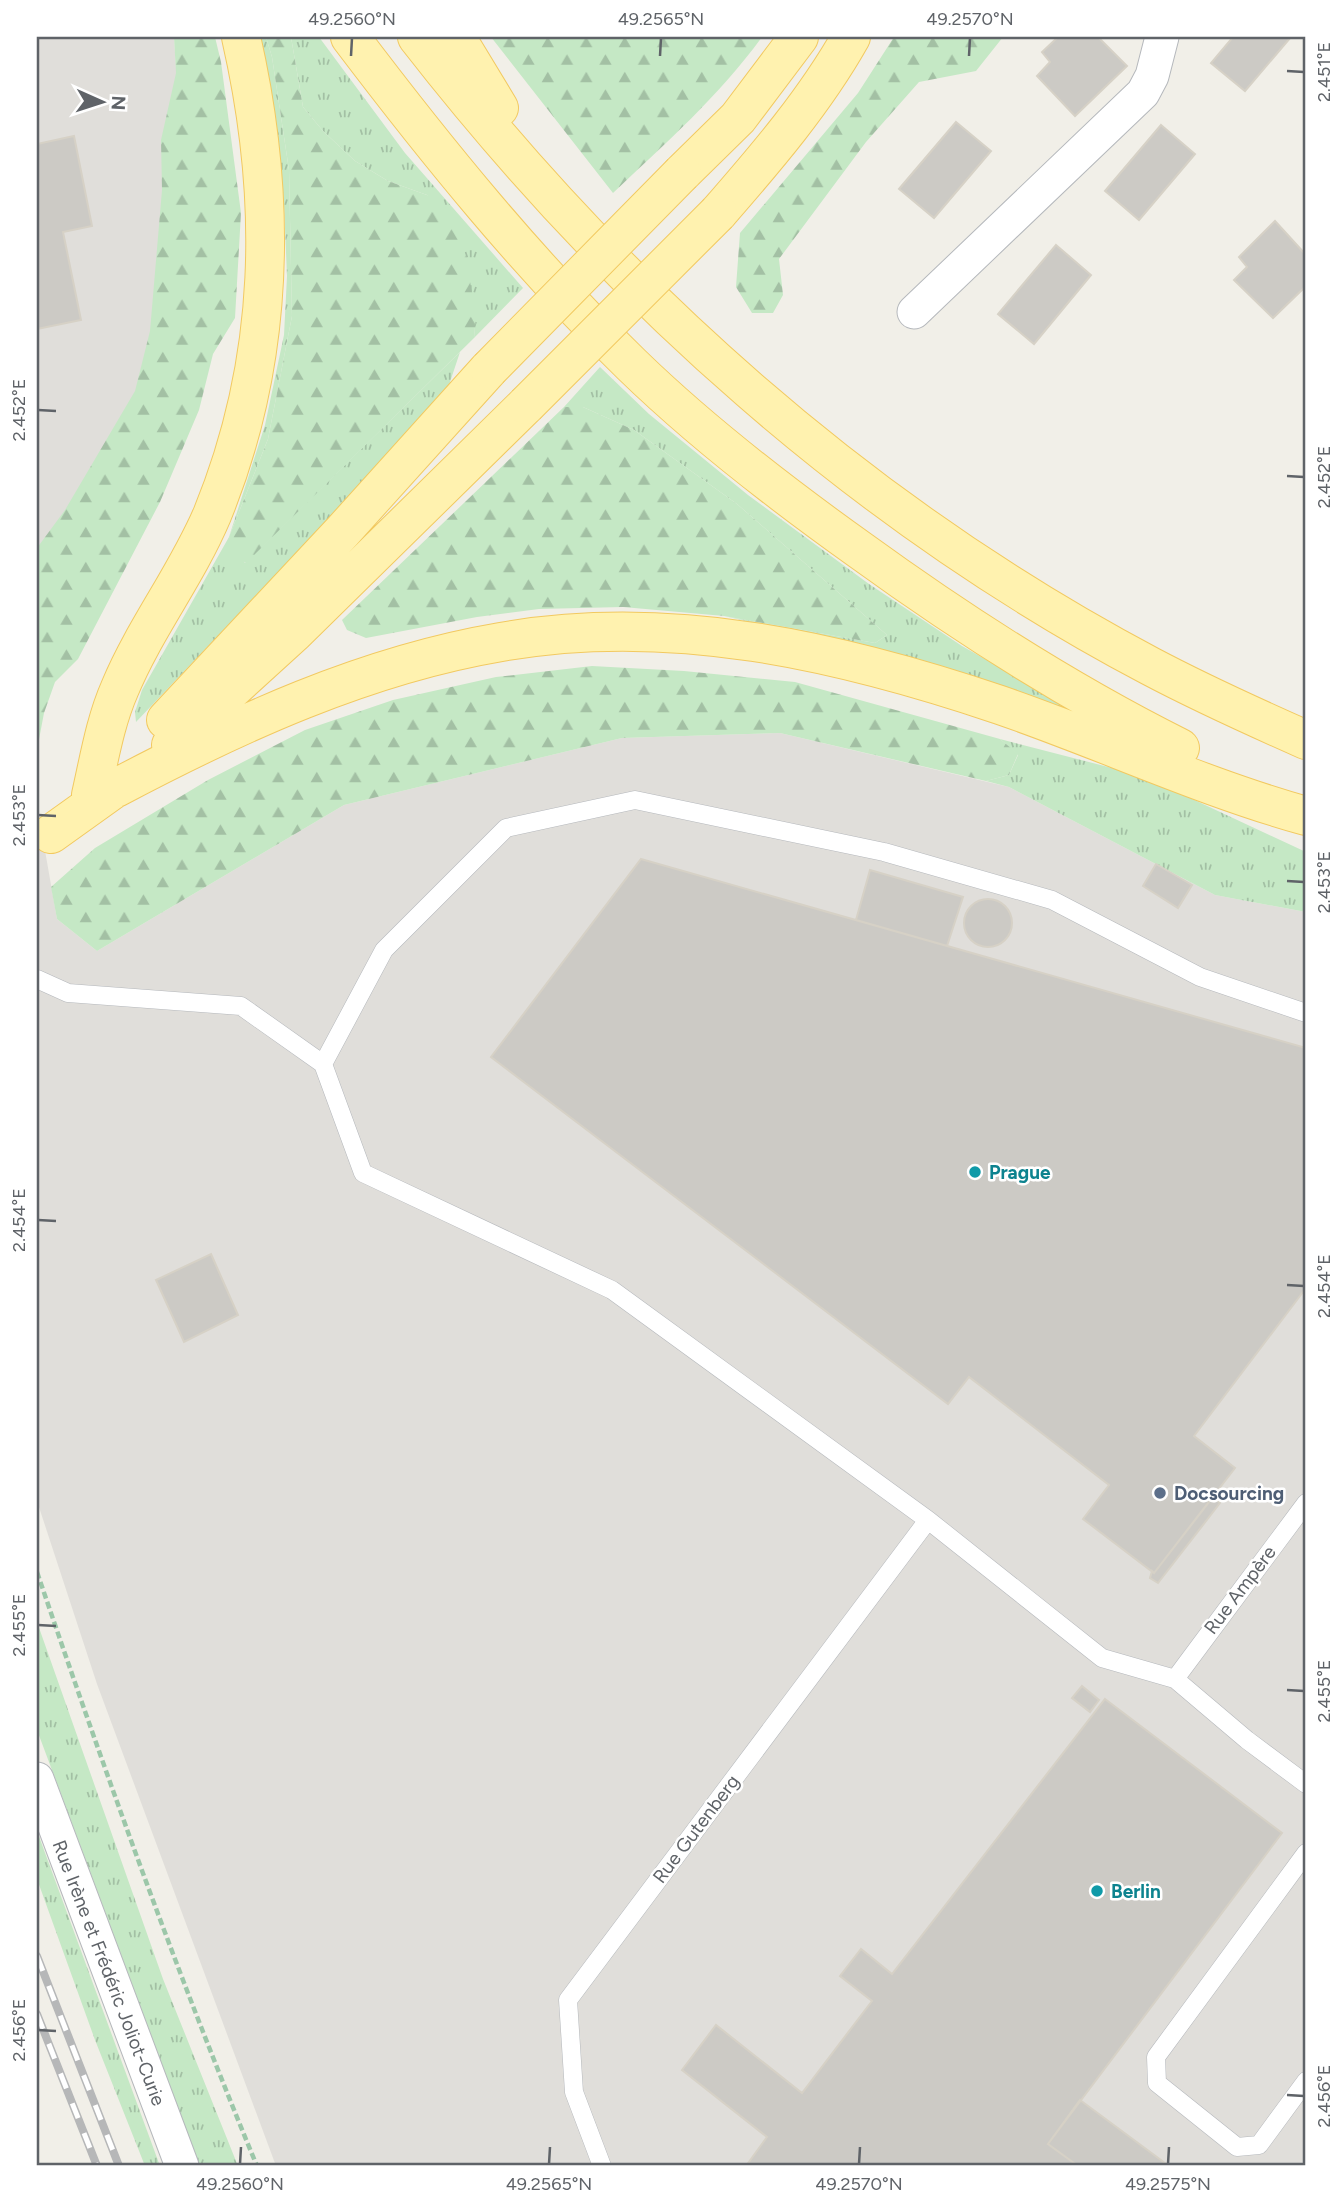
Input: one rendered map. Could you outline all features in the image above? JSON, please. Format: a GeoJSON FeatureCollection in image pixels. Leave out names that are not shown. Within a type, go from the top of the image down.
{"type":"FeatureCollection","features":[{"type":"Feature","properties":{"kind":"main road"},"geometry":{"type":"LineString","coordinates":[[103,792],[110,713],[145,639],[184,572],[212,515],[239,437],[254,368],[265,293],[267,221],[257,112],[241,37]]}},
{"type":"Feature","properties":{"kind":"main road"},"geometry":{"type":"LineString","coordinates":[[350,37],[475,197],[563,294],[631,365],[740,458],[814,517],[881,565],[977,631],[1066,686],[1162,739],[1306,807]]}},
{"type":"Feature","properties":{"kind":"main road"},"geometry":{"type":"LineString","coordinates":[[417,37],[456,87],[555,200],[690,337],[759,400],[882,497],[965,555],[1114,646],[1198,691],[1306,740]]}},
{"type":"Feature","properties":{"kind":"main road"},"geometry":{"type":"LineString","coordinates":[[456,37],[555,200]]}},
{"type":"Feature","properties":{"kind":"main road"},"geometry":{"type":"LineString","coordinates":[[103,792],[489,369],[738,118],[799,37]]}},
{"type":"Feature","properties":{"kind":"main road"},"geometry":{"type":"LineString","coordinates":[[103,792],[175,742],[227,695],[719,213],[806,105],[850,37]]}},
{"type":"Feature","properties":{"kind":"main road"},"geometry":{"type":"LineString","coordinates":[[103,792],[265,716],[397,666],[468,648],[537,636],[651,632],[698,634],[766,643],[920,679],[1054,724],[1197,779],[1306,816]]}},
{"type":"Feature","properties":{"kind":"street"},"geometry":{"type":"LineString","coordinates":[[914,312],[1143,93],[1152,76],[1162,37]]}},
{"type":"Feature","properties":{"kind":"street","name":"Rue Irène et Frédéric Joliot-Curie"},"geometry":{"type":"LineString","coordinates":[[37,1779],[182,2166]]}},
{"type":"Feature","properties":{"kind":"lane"},"geometry":{"type":"LineString","coordinates":[[323,1064],[384,950],[506,828],[635,800],[884,852],[1052,900],[1200,977],[1306,1013]]}},
{"type":"Feature","properties":{"kind":"lane"},"geometry":{"type":"LineString","coordinates":[[37,979],[68,993],[241,1006],[323,1064],[363,1173],[612,1290],[928,1520],[1102,1658],[1175,1679],[1247,1740],[1306,1784]]}},
{"type":"Feature","properties":{"kind":"lane","name":"Rue Ampère"},"geometry":{"type":"LineString","coordinates":[[1175,1679],[1306,1503]]}},
{"type":"Feature","properties":{"kind":"lane","name":"Rue Gutenberg"},"geometry":{"type":"LineString","coordinates":[[603,2166],[574,2092],[568,2000],[928,1520]]}},
{"type":"Feature","properties":{"kind":"lane"},"geometry":{"type":"LineString","coordinates":[[1306,1853],[1156,2057],[1157,2083],[1237,2147],[1259,2145],[1306,2081]]}},
{"type":"Feature","properties":{"kind":"path"},"geometry":{"type":"LineString","coordinates":[[37,1572],[137,1860],[219,2077],[257,2166]]}},
{"type":"Feature","properties":{"kind":"shaded area"},"geometry":{"type":"Polygon","coordinates":[[[37,37],[174,37],[183,178],[147,403],[37,617],[37,37]]]}},
{"type":"Feature","properties":{"kind":"shaded area"},"geometry":{"type":"Polygon","coordinates":[[[780,733],[1009,787],[1215,895],[1306,912],[1306,2166],[276,2166],[97,1684],[37,1501],[37,805],[57,919],[97,951],[344,805],[622,738],[780,733]]]}},
{"type":"Feature","properties":{"kind":"green space"},"geometry":{"type":"Polygon","coordinates":[[[174,37],[215,37],[221,62],[241,213],[235,318],[213,354],[199,410],[160,502],[78,659],[55,682],[44,713],[37,750],[37,548],[65,510],[135,391],[150,331],[162,190],[161,140],[176,73],[174,37]]]}},
{"type":"Feature","properties":{"kind":"green space"},"geometry":{"type":"Polygon","coordinates":[[[258,37],[266,37],[272,57],[289,170],[292,316],[268,439],[229,537],[265,425],[284,335],[287,276],[284,204],[277,129],[258,37]]]}},
{"type":"Feature","properties":{"kind":"green space"},"geometry":{"type":"Polygon","coordinates":[[[266,37],[291,37],[303,107],[323,131],[355,161],[388,181],[427,195],[455,221],[465,253],[476,315],[474,338],[246,563],[233,555],[229,537],[268,439],[292,316],[289,170],[272,57],[266,37]]]}},
{"type":"Feature","properties":{"kind":"green space"},"geometry":{"type":"Polygon","coordinates":[[[291,37],[319,37],[405,153],[523,288],[474,338],[472,300],[467,282],[427,195],[388,181],[355,161],[323,131],[303,107],[291,37]]]}},
{"type":"Feature","properties":{"kind":"green space"},"geometry":{"type":"Polygon","coordinates":[[[491,37],[762,37],[710,99],[613,193],[491,37]]]}},
{"type":"Feature","properties":{"kind":"green space"},"geometry":{"type":"Polygon","coordinates":[[[894,37],[1003,37],[976,71],[919,82],[866,142],[779,259],[783,295],[773,313],[752,313],[736,287],[740,233],[858,93],[894,37]]]}},
{"type":"Feature","properties":{"kind":"green space"},"geometry":{"type":"Polygon","coordinates":[[[460,352],[445,397],[136,722],[135,712],[142,690],[229,537],[245,563],[460,352]]]}},
{"type":"Feature","properties":{"kind":"green space"},"geometry":{"type":"Polygon","coordinates":[[[600,367],[649,414],[748,495],[869,584],[962,646],[1091,719],[875,650],[724,616],[875,643],[887,635],[737,504],[634,430],[583,407],[564,407],[600,367]]]}},
{"type":"Feature","properties":{"kind":"green space"},"geometry":{"type":"Polygon","coordinates":[[[564,407],[583,407],[634,430],[737,504],[887,635],[875,643],[724,616],[623,607],[539,609],[477,617],[366,638],[347,630],[342,620],[564,407]]]}},
{"type":"Feature","properties":{"kind":"green space"},"geometry":{"type":"Polygon","coordinates":[[[592,666],[684,671],[795,682],[1000,739],[1018,754],[1009,775],[986,781],[780,733],[622,738],[344,805],[97,951],[57,919],[51,887],[95,848],[208,780],[305,730],[393,700],[496,677],[592,666]]]}},
{"type":"Feature","properties":{"kind":"green space"},"geometry":{"type":"Polygon","coordinates":[[[1000,739],[1143,776],[1306,852],[1306,912],[1215,895],[1009,787],[986,781],[1009,775],[1018,755],[1000,739]]]}},
{"type":"Feature","properties":{"kind":"green space"},"geometry":{"type":"Polygon","coordinates":[[[37,1622],[163,1979],[238,2166],[200,2166],[37,1730],[37,1622]]]}},
{"type":"Feature","properties":{"kind":"green space"},"geometry":{"type":"Polygon","coordinates":[[[37,1831],[160,2166],[145,2166],[95,2040],[37,1879],[37,1831]]]}},
{"type":"Feature","properties":{"kind":"building"},"geometry":{"type":"Polygon","coordinates":[[[1058,37],[1098,37],[1127,66],[1075,116],[1037,76],[1050,62],[1042,52],[1058,37]]]}},
{"type":"Feature","properties":{"kind":"building"},"geometry":{"type":"Polygon","coordinates":[[[1233,37],[1291,37],[1245,91],[1211,63],[1233,37]]]}},
{"type":"Feature","properties":{"kind":"building"},"geometry":{"type":"Polygon","coordinates":[[[956,122],[991,151],[934,218],[899,189],[956,122]]]}},
{"type":"Feature","properties":{"kind":"building"},"geometry":{"type":"Polygon","coordinates":[[[1161,125],[1195,154],[1139,220],[1105,191],[1161,125]]]}},
{"type":"Feature","properties":{"kind":"building"},"geometry":{"type":"Polygon","coordinates":[[[74,136],[92,226],[63,232],[81,320],[37,329],[37,144],[74,136]]]}},
{"type":"Feature","properties":{"kind":"building"},"geometry":{"type":"Polygon","coordinates":[[[1275,221],[1306,255],[1306,286],[1273,318],[1234,280],[1247,267],[1239,257],[1275,221]]]}},
{"type":"Feature","properties":{"kind":"building"},"geometry":{"type":"Polygon","coordinates":[[[1056,245],[1091,275],[1034,344],[998,314],[1056,245]]]}},
{"type":"Feature","properties":{"kind":"building","name":"Prague"},"geometry":{"type":"Polygon","coordinates":[[[641,859],[1306,1048],[1306,1288],[1194,1436],[1235,1468],[1154,1573],[1083,1519],[1109,1485],[969,1377],[948,1404],[491,1057],[641,859]]]}},
{"type":"Feature","properties":{"kind":"building"},"geometry":{"type":"Polygon","coordinates":[[[1156,864],[1192,885],[1178,908],[1143,886],[1156,864]]]}},
{"type":"Feature","properties":{"kind":"building"},"geometry":{"type":"Polygon","coordinates":[[[870,870],[963,897],[947,946],[856,920],[870,870]]]}},
{"type":"Feature","properties":{"kind":"building"},"geometry":{"type":"Polygon","coordinates":[[[988,899],[1005,906],[1012,923],[1005,940],[988,947],[971,940],[964,923],[971,906],[988,899]]]}},
{"type":"Feature","properties":{"kind":"building"},"geometry":{"type":"Polygon","coordinates":[[[211,1254],[238,1315],[184,1342],[156,1280],[211,1254]]]}},
{"type":"Feature","properties":{"kind":"building"},"geometry":{"type":"Polygon","coordinates":[[[1213,1497],[1220,1503],[1158,1583],[1150,1578],[1152,1571],[1154,1573],[1213,1497]]]}},
{"type":"Feature","properties":{"kind":"building"},"geometry":{"type":"Polygon","coordinates":[[[1082,1686],[1099,1700],[1090,1712],[1072,1698],[1082,1686]]]}},
{"type":"Feature","properties":{"kind":"building","name":"Berlin"},"geometry":{"type":"Polygon","coordinates":[[[1105,1699],[1282,1833],[1048,2144],[1078,2166],[746,2166],[767,2137],[682,2070],[716,2025],[802,2093],[872,2001],[840,1976],[861,1949],[892,1974],[1105,1699]]]}},
{"type":"Feature","properties":{"kind":"building"},"geometry":{"type":"Polygon","coordinates":[[[1080,2100],[1169,2166],[1078,2166],[1048,2144],[1080,2100]]]}},
{"type":"Feature","properties":{"kind":"railway"},"geometry":{"type":"LineString","coordinates":[[37,1956],[119,2166]]}},
{"type":"Feature","properties":{"kind":"railway"},"geometry":{"type":"LineString","coordinates":[[37,2014],[97,2166]]}},
{"type":"Feature","properties":{"kind":"place","name":"Prague"},"geometry":{"type":"Point","coordinates":[975,1172]}},
{"type":"Feature","properties":{"kind":"place","name":"Docsourcing"},"geometry":{"type":"Point","coordinates":[1160,1493]}},
{"type":"Feature","properties":{"kind":"place","name":"Berlin"},"geometry":{"type":"Point","coordinates":[1097,1891]}}]}
